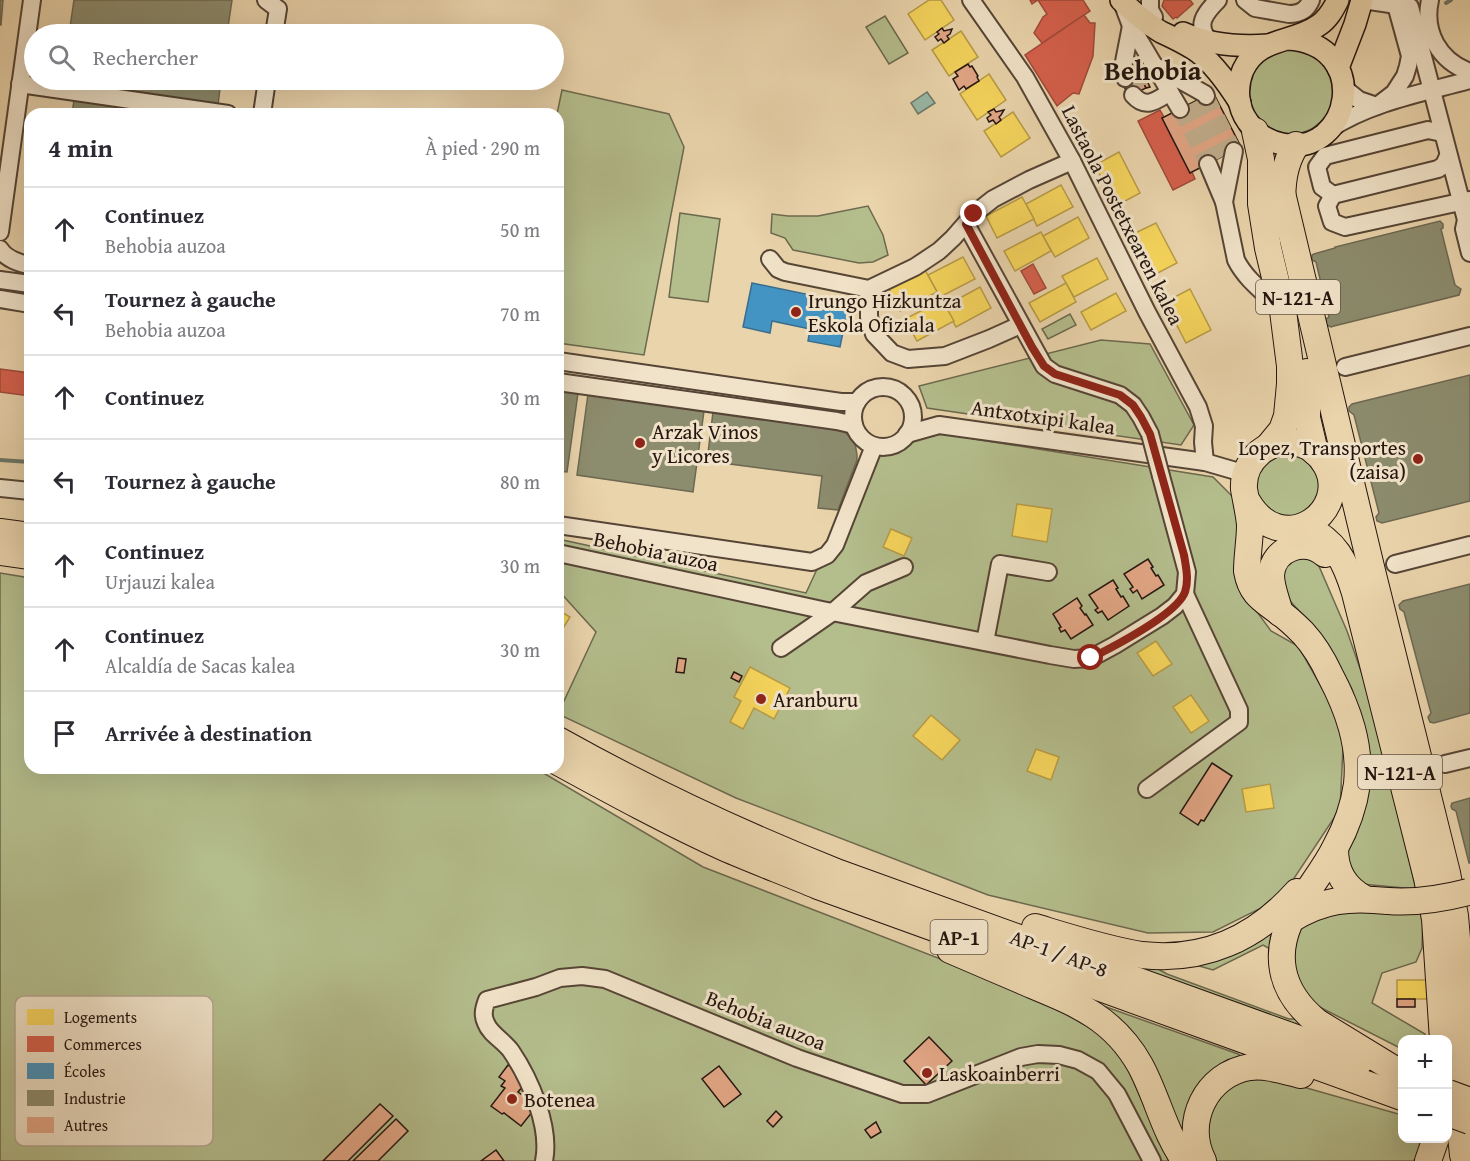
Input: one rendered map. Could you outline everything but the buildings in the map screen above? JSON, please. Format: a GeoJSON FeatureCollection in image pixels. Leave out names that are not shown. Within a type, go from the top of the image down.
{"type":"FeatureCollection","features":[{"type":"Feature","properties":{"kind":"highway","name":"N-121-A"},"geometry":{"type":"LineString","coordinates":[[1255,130],[1261,159],[1261,204],[1282,310],[1290,366],[1287,416],[1282,430],[1250,464],[1246,489],[1253,512],[1262,520],[1272,526],[1315,531],[1333,547],[1348,570],[1427,878],[1435,919],[1443,1035]]}},
{"type":"Feature","properties":{"kind":"highway","name":"N-121-A"},"geometry":{"type":"LineString","coordinates":[[1296,145],[1285,167],[1282,193],[1283,220],[1286,249],[1305,339],[1307,418],[1315,452],[1328,469],[1331,490],[1338,508],[1384,567]]}},
{"type":"Feature","properties":{"kind":"highway","name":"N-121-A"},"geometry":{"type":"LineString","coordinates":[[1282,193],[1384,567],[1448,873],[1455,916],[1465,1029],[1461,1136],[1462,1155],[1465,1161]]}},
{"type":"Feature","properties":{"kind":"highway"},"geometry":{"type":"LineString","coordinates":[[1268,447],[1278,443],[1298,443],[1315,452]]}},
{"type":"Feature","properties":{"kind":"highway"},"geometry":{"type":"LineString","coordinates":[[1246,489],[1250,525],[1248,578],[1260,598],[1304,634],[1324,662],[1343,702],[1357,752],[1357,784],[1351,812],[1337,843],[1290,921],[1282,942],[1281,962],[1288,988],[1300,1007],[1317,1022],[1398,1073]]}},
{"type":"Feature","properties":{"kind":"highway"},"geometry":{"type":"LineString","coordinates":[[1280,613],[1260,573],[1262,553],[1273,537],[1314,520],[1323,511],[1331,490]]}},
{"type":"Feature","properties":{"kind":"highway"},"geometry":{"type":"LineString","coordinates":[[0,532],[24,535]]}},
{"type":"Feature","properties":{"kind":"highway"},"geometry":{"type":"LineString","coordinates":[[1280,613],[1271,579],[1273,565],[1281,554],[1293,546],[1314,547],[1321,550],[1330,561],[1350,610],[1367,638]]}},
{"type":"Feature","properties":{"kind":"highway"},"geometry":{"type":"LineString","coordinates":[[0,552],[24,555]]}},
{"type":"Feature","properties":{"kind":"highway","name":"AP-1 / AP-8"},"geometry":{"type":"LineString","coordinates":[[564,743],[679,804],[764,843],[829,879],[1398,1095]]}},
{"type":"Feature","properties":{"kind":"highway","name":"AP-1 / AP-8"},"geometry":{"type":"LineString","coordinates":[[564,765],[724,848],[829,879],[1398,1074]]}},
{"type":"Feature","properties":{"kind":"highway"},"geometry":{"type":"LineString","coordinates":[[829,879],[872,876],[1102,946],[1139,954],[1174,956],[1225,945],[1257,928],[1285,906],[1337,843]]}},
{"type":"Feature","properties":{"kind":"highway"},"geometry":{"type":"LineString","coordinates":[[1337,843],[1336,865],[1342,879],[1352,891],[1376,900]]}},
{"type":"Feature","properties":{"kind":"highway"},"geometry":{"type":"LineString","coordinates":[[829,879],[892,926],[1077,1004],[1102,1021],[1124,1042],[1137,1060],[1171,1139],[1185,1161]]}},
{"type":"Feature","properties":{"kind":"highway"},"geometry":{"type":"LineString","coordinates":[[1290,921],[1301,913],[1325,903],[1352,899],[1406,903],[1469,892]]}},
{"type":"Feature","properties":{"kind":"highway"},"geometry":{"type":"LineString","coordinates":[[1203,1161],[1197,1146],[1197,1114],[1212,1087],[1219,1080],[1237,1070],[1257,1066],[1267,1067],[1342,1086],[1372,1085]]}},
{"type":"Feature","properties":{"kind":"highway"},"geometry":{"type":"LineString","coordinates":[[1452,1094],[1470,1101]]}},
{"type":"Feature","properties":{"kind":"highway"},"geometry":{"type":"LineString","coordinates":[[1452,1114],[1470,1121]]}},
{"type":"Feature","properties":{"kind":"highway"},"geometry":{"type":"LineString","coordinates":[[1428,1161],[1434,1143]]}},
{"type":"Feature","properties":{"kind":"main road"},"geometry":{"type":"LineString","coordinates":[[1121,0],[1150,25],[1201,54],[1225,81],[1240,103]]}},
{"type":"Feature","properties":{"kind":"main road"},"geometry":{"type":"LineString","coordinates":[[1133,0],[1152,9],[1187,35],[1235,46],[1268,45]]}},
{"type":"Feature","properties":{"kind":"main road"},"geometry":{"type":"LineString","coordinates":[[1288,39],[1309,42],[1318,46],[1333,60],[1341,78],[1343,102],[1334,124],[1328,130],[1314,140],[1296,145],[1274,142],[1255,130],[1243,113],[1239,85],[1244,69],[1254,55],[1268,45],[1309,32],[1331,14],[1338,0]]}},
{"type":"Feature","properties":{"kind":"main road"},"geometry":{"type":"LineString","coordinates":[[1341,78],[1363,0]]}},
{"type":"Feature","properties":{"kind":"street"},"geometry":{"type":"LineString","coordinates":[[29,24],[32,0]]}},
{"type":"Feature","properties":{"kind":"street"},"geometry":{"type":"LineString","coordinates":[[266,0],[278,9],[276,24]]}},
{"type":"Feature","properties":{"kind":"street","name":"Lastaola Postetxearen kalea"},"geometry":{"type":"LineString","coordinates":[[971,0],[1025,77],[1072,161],[1201,413],[1204,426],[1205,462]]}},
{"type":"Feature","properties":{"kind":"street"},"geometry":{"type":"LineString","coordinates":[[1121,0],[1131,26],[1154,65],[1165,95]]}},
{"type":"Feature","properties":{"kind":"street"},"geometry":{"type":"LineString","coordinates":[[1211,42],[1203,30],[1203,18],[1218,0]]}},
{"type":"Feature","properties":{"kind":"street"},"geometry":{"type":"LineString","coordinates":[[1233,0],[1242,6],[1250,4],[1294,14],[1304,10],[1311,0]]}},
{"type":"Feature","properties":{"kind":"street"},"geometry":{"type":"LineString","coordinates":[[1363,0],[1402,6],[1428,0],[1429,27],[1436,45],[1448,60],[1470,72]]}},
{"type":"Feature","properties":{"kind":"street"},"geometry":{"type":"LineString","coordinates":[[1402,6],[1431,91],[1448,156],[1465,200],[1468,222],[1464,229],[1470,253]]}},
{"type":"Feature","properties":{"kind":"street"},"geometry":{"type":"LineString","coordinates":[[1377,106],[1394,93],[1405,76],[1408,66],[1410,56],[1402,6]]}},
{"type":"Feature","properties":{"kind":"street"},"geometry":{"type":"LineString","coordinates":[[1129,75],[1125,56],[1131,26]]}},
{"type":"Feature","properties":{"kind":"street"},"geometry":{"type":"LineString","coordinates":[[0,232],[24,56]]}},
{"type":"Feature","properties":{"kind":"street"},"geometry":{"type":"LineString","coordinates":[[1138,92],[1156,99],[1165,95],[1193,102],[1205,94],[1154,65]]}},
{"type":"Feature","properties":{"kind":"street"},"geometry":{"type":"LineString","coordinates":[[1341,78],[1359,100],[1377,106]]}},
{"type":"Feature","properties":{"kind":"street"},"geometry":{"type":"LineString","coordinates":[[1328,130],[1358,113],[1377,106],[1470,80]]}},
{"type":"Feature","properties":{"kind":"street"},"geometry":{"type":"LineString","coordinates":[[20,84],[24,85]]}},
{"type":"Feature","properties":{"kind":"street"},"geometry":{"type":"LineString","coordinates":[[62,90],[186,108]]}},
{"type":"Feature","properties":{"kind":"street"},"geometry":{"type":"LineString","coordinates":[[263,108],[266,90]]}},
{"type":"Feature","properties":{"kind":"street"},"geometry":{"type":"LineString","coordinates":[[1333,195],[1322,187],[1317,167],[1325,156],[1428,130],[1442,133]]}},
{"type":"Feature","properties":{"kind":"street"},"geometry":{"type":"LineString","coordinates":[[1448,156],[1444,165],[1438,169],[1333,195],[1327,206],[1332,222],[1345,227],[1465,200]]}},
{"type":"Feature","properties":{"kind":"street"},"geometry":{"type":"LineString","coordinates":[[1224,202],[1221,157],[1224,202],[1236,260],[1252,283],[1282,310]]}},
{"type":"Feature","properties":{"kind":"street"},"geometry":{"type":"LineString","coordinates":[[770,259],[778,269],[785,272],[869,289],[915,267],[939,251],[974,214],[993,199],[1072,161]]}},
{"type":"Feature","properties":{"kind":"street"},"geometry":{"type":"LineString","coordinates":[[966,224],[1044,366],[1055,374],[1120,395],[1133,405],[1141,417],[1150,434],[1187,572],[1185,594],[1239,710],[1239,722],[1147,789]]}},
{"type":"Feature","properties":{"kind":"street"},"geometry":{"type":"LineString","coordinates":[[0,249],[3,254],[24,264]]}},
{"type":"Feature","properties":{"kind":"street"},"geometry":{"type":"LineString","coordinates":[[0,280],[24,283]]}},
{"type":"Feature","properties":{"kind":"street"},"geometry":{"type":"LineString","coordinates":[[869,289],[869,317],[874,334],[892,353],[908,359],[945,356],[1020,325]]}},
{"type":"Feature","properties":{"kind":"street"},"geometry":{"type":"LineString","coordinates":[[0,299],[24,303]]}},
{"type":"Feature","properties":{"kind":"street"},"geometry":{"type":"LineString","coordinates":[[1345,367],[1470,336]]}},
{"type":"Feature","properties":{"kind":"street"},"geometry":{"type":"LineString","coordinates":[[564,362],[841,402],[857,402]]}},
{"type":"Feature","properties":{"kind":"street"},"geometry":{"type":"LineString","coordinates":[[564,383],[854,425]]}},
{"type":"Feature","properties":{"kind":"street"},"geometry":{"type":"LineString","coordinates":[[880,387],[898,391],[911,406],[912,425],[907,435],[898,443],[887,447],[874,446],[865,441],[858,434],[854,425],[853,416],[857,402],[872,389],[880,387]]}},
{"type":"Feature","properties":{"kind":"street","name":"Antxotxipi kalea"},"geometry":{"type":"LineString","coordinates":[[911,406],[939,425]]}},
{"type":"Feature","properties":{"kind":"street","name":"Antxotxipi kalea"},"geometry":{"type":"LineString","coordinates":[[907,435],[939,425],[1205,462],[1236,471],[1246,489]]}},
{"type":"Feature","properties":{"kind":"street"},"geometry":{"type":"LineString","coordinates":[[564,526],[812,562],[827,555],[836,545],[874,446]]}},
{"type":"Feature","properties":{"kind":"street"},"geometry":{"type":"LineString","coordinates":[[0,489],[24,491]]}},
{"type":"Feature","properties":{"kind":"street"},"geometry":{"type":"LineString","coordinates":[[1384,567],[1470,544]]}},
{"type":"Feature","properties":{"kind":"street","name":"Behobia auzoa"},"geometry":{"type":"LineString","coordinates":[[564,555],[833,612],[1074,659],[1091,658],[1116,645],[1162,616],[1185,594]]}},
{"type":"Feature","properties":{"kind":"street"},"geometry":{"type":"LineString","coordinates":[[985,642],[1000,564],[1048,572]]}},
{"type":"Feature","properties":{"kind":"street"},"geometry":{"type":"LineString","coordinates":[[781,648],[833,612],[866,583],[904,567]]}},
{"type":"Feature","properties":{"kind":"street"},"geometry":{"type":"LineString","coordinates":[[1445,764],[1470,758]]}},
{"type":"Feature","properties":{"kind":"street","name":"Behobia auzoa"},"geometry":{"type":"LineString","coordinates":[[544,1161],[542,1116],[529,1084],[510,1050],[486,1024],[483,1011],[487,1000],[560,978],[582,976],[605,979],[797,1058],[902,1094],[927,1094],[1021,1057],[1038,1054],[1059,1055],[1078,1060],[1098,1071],[1117,1094],[1152,1161]]}},
{"type":"Feature","properties":{"kind":"green space"},"geometry":{"type":"Polygon","coordinates":[[[885,16],[908,53],[889,64],[866,27],[885,16]]]}},
{"type":"Feature","properties":{"kind":"green space"},"geometry":{"type":"Polygon","coordinates":[[[1291,50],[1307,53],[1321,62],[1330,76],[1333,92],[1330,108],[1321,122],[1307,131],[1291,134],[1275,131],[1261,122],[1252,108],[1249,92],[1252,76],[1261,62],[1275,53],[1291,50]]]}},
{"type":"Feature","properties":{"kind":"green space"},"geometry":{"type":"Polygon","coordinates":[[[562,90],[669,114],[684,147],[644,355],[564,344],[564,108],[558,108],[562,90]]]}},
{"type":"Feature","properties":{"kind":"green space"},"geometry":{"type":"Polygon","coordinates":[[[868,206],[883,235],[888,255],[873,262],[859,263],[793,250],[785,238],[771,233],[772,214],[818,216],[868,206]]]}},
{"type":"Feature","properties":{"kind":"green space"},"geometry":{"type":"Polygon","coordinates":[[[680,213],[720,219],[708,302],[669,297],[680,213]]]}},
{"type":"Feature","properties":{"kind":"green space"},"geometry":{"type":"Polygon","coordinates":[[[1070,314],[1076,325],[1048,339],[1042,329],[1070,314]]]}},
{"type":"Feature","properties":{"kind":"green space"},"geometry":{"type":"Polygon","coordinates":[[[1101,340],[1150,344],[1194,425],[1181,445],[927,408],[919,386],[1101,340]]]}},
{"type":"Feature","properties":{"kind":"green space"},"geometry":{"type":"Polygon","coordinates":[[[937,433],[1213,477],[1238,502],[1241,590],[1271,631],[1298,646],[1344,727],[1340,809],[1281,898],[1213,932],[1148,933],[988,895],[736,798],[564,717],[564,701],[596,632],[564,597],[564,540],[806,593],[874,446],[937,433]]]}},
{"type":"Feature","properties":{"kind":"green space"},"geometry":{"type":"Polygon","coordinates":[[[1282,453],[1303,456],[1318,472],[1320,493],[1309,511],[1289,518],[1269,511],[1257,494],[1258,472],[1264,463],[1282,453]]]}},
{"type":"Feature","properties":{"kind":"green space"},"geometry":{"type":"Polygon","coordinates":[[[1296,553],[1311,556],[1318,564],[1347,631],[1371,700],[1416,889],[1361,884],[1347,865],[1348,846],[1361,808],[1369,748],[1352,689],[1325,640],[1283,593],[1279,569],[1296,553]]]}},
{"type":"Feature","properties":{"kind":"green space"},"geometry":{"type":"Polygon","coordinates":[[[0,573],[24,577],[24,774],[545,774],[703,867],[1031,994],[1116,1043],[1169,1161],[0,1161],[0,573]]]}},
{"type":"Feature","properties":{"kind":"green space"},"geometry":{"type":"Polygon","coordinates":[[[1354,907],[1423,913],[1422,948],[1416,962],[1382,973],[1372,1003],[1425,1035],[1398,1035],[1398,1047],[1296,995],[1284,950],[1305,918],[1354,907]]]}},
{"type":"Feature","properties":{"kind":"green space"},"geometry":{"type":"Polygon","coordinates":[[[1275,932],[1274,951],[1263,945],[1213,970],[1185,962],[1233,951],[1275,932]]]}},
{"type":"Feature","properties":{"kind":"green space"},"geometry":{"type":"Polygon","coordinates":[[[1142,960],[1167,974],[1289,1019],[1303,1019],[1304,1028],[1122,963],[1142,960]]]}},
{"type":"Feature","properties":{"kind":"green space"},"geometry":{"type":"Polygon","coordinates":[[[1095,1003],[1242,1057],[1183,1136],[1095,1003]]]}},
{"type":"Feature","properties":{"kind":"green space"},"geometry":{"type":"Polygon","coordinates":[[[1275,1079],[1398,1114],[1398,1143],[1425,1143],[1413,1161],[1215,1161],[1207,1151],[1206,1107],[1239,1080],[1275,1079]]]}},
{"type":"Feature","properties":{"kind":"shaded area"},"geometry":{"type":"Polygon","coordinates":[[[927,92],[935,103],[918,114],[911,103],[927,92]]]}},
{"type":"Feature","properties":{"kind":"waterway"},"geometry":{"type":"LineString","coordinates":[[1446,3],[1451,0]]}},
{"type":"Feature","properties":{"kind":"waterway"},"geometry":{"type":"LineString","coordinates":[[0,460],[24,462]]}},
{"type":"Feature","properties":{"kind":"tunnel"},"geometry":{"type":"LineString","coordinates":[[1133,73],[1142,90]]}},
{"type":"Feature","properties":{"kind":"tunnel"},"geometry":{"type":"LineString","coordinates":[[1206,96],[1234,151]]}},
{"type":"Feature","properties":{"kind":"tunnel"},"geometry":{"type":"LineString","coordinates":[[1194,102],[1222,157]]}},
{"type":"Feature","properties":{"kind":"tunnel"},"geometry":{"type":"LineString","coordinates":[[1180,109],[1208,164]]}},
{"type":"Feature","properties":{"kind":"place","name":"Irungo Hizkuntza Eskola Ofiziala"},"geometry":{"type":"Point","coordinates":[796,312]}},
{"type":"Feature","properties":{"kind":"place","name":"Arzak Vinos y Licores"},"geometry":{"type":"Point","coordinates":[640,443]}},
{"type":"Feature","properties":{"kind":"place","name":"Lopez, Transportes (zaisa)"},"geometry":{"type":"Point","coordinates":[1418,459]}},
{"type":"Feature","properties":{"kind":"place","name":"Aranburu"},"geometry":{"type":"Point","coordinates":[761,699]}},
{"type":"Feature","properties":{"kind":"place","name":"Laskoainberri"},"geometry":{"type":"Point","coordinates":[927,1073]}},
{"type":"Feature","properties":{"kind":"place","name":"Botenea"},"geometry":{"type":"Point","coordinates":[512,1099]}},
{"type":"Feature","properties":{"kind":"district","name":"Behobia"},"geometry":{"type":"Point","coordinates":[1153,70]}},
{"type":"Feature","properties":{"kind":"route"},"geometry":{"type":"LineString","coordinates":[[974,214],[966,224],[1044,366],[1055,374],[1120,395],[1133,405],[1141,417],[1150,434],[1184,555],[1187,584],[1185,594],[1175,606],[1116,645],[1091,658]]}}]}
